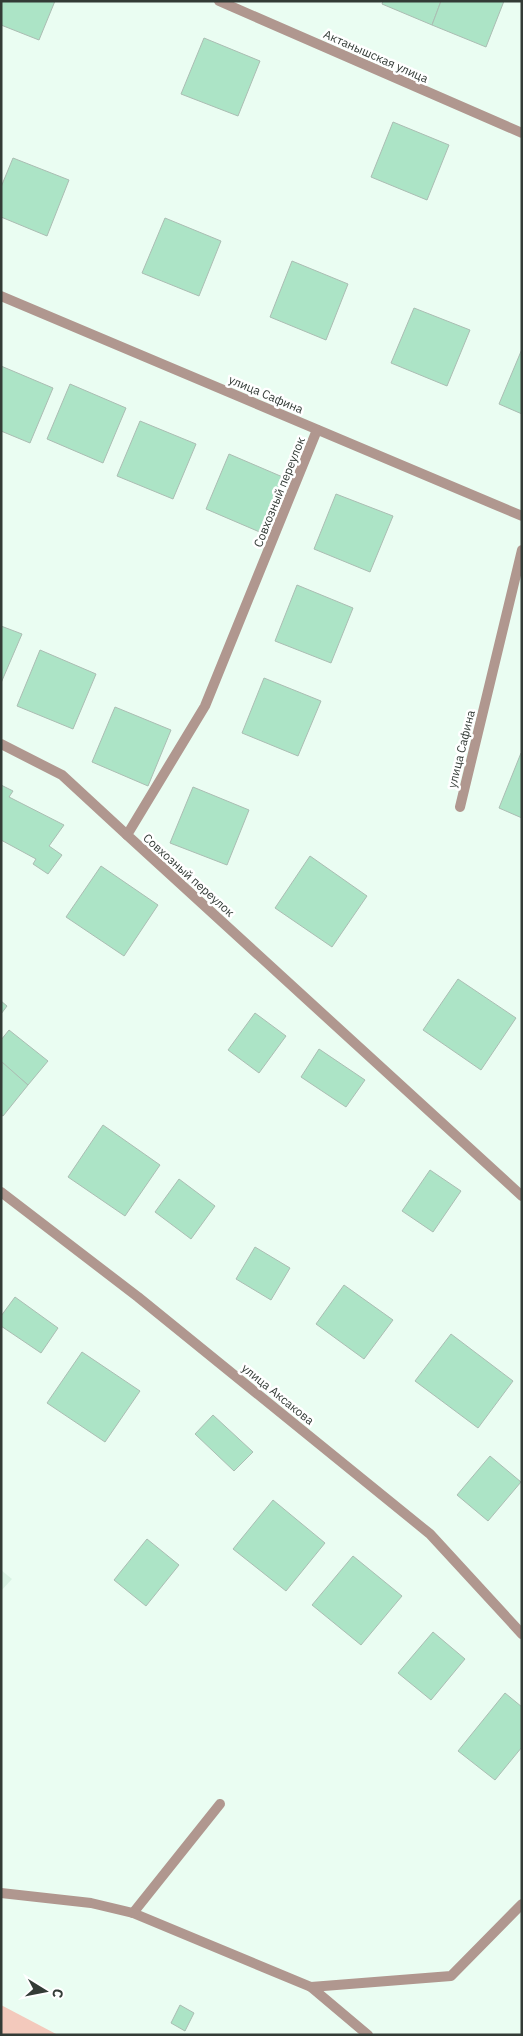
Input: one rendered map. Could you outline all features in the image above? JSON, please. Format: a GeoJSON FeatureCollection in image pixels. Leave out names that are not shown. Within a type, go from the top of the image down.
{"type":"FeatureCollection","features":[{"type":"Feature","properties":{"kind":"street","name":"Актанышская улица"},"geometry":{"type":"LineString","coordinates":[[219,1],[522,133]]}},
{"type":"Feature","properties":{"kind":"street","name":"улица Сафина"},"geometry":{"type":"LineString","coordinates":[[1,296],[522,516]]}},
{"type":"Feature","properties":{"kind":"street","name":"Совхозный переулок"},"geometry":{"type":"LineString","coordinates":[[318,430],[205,706],[127,834],[522,1196]]}},
{"type":"Feature","properties":{"kind":"street","name":"улица Сафина"},"geometry":{"type":"LineString","coordinates":[[460,807],[522,550]]}},
{"type":"Feature","properties":{"kind":"street"},"geometry":{"type":"LineString","coordinates":[[1,744],[62,775],[127,834]]}},
{"type":"Feature","properties":{"kind":"street","name":"улица Аксакова"},"geometry":{"type":"LineString","coordinates":[[1,1192],[138,1296],[430,1534],[522,1634]]}},
{"type":"Feature","properties":{"kind":"street"},"geometry":{"type":"LineString","coordinates":[[133,1913],[220,1804]]}},
{"type":"Feature","properties":{"kind":"street"},"geometry":{"type":"LineString","coordinates":[[1,1893],[91,1903],[133,1913],[310,1987],[368,2035]]}},
{"type":"Feature","properties":{"kind":"street"},"geometry":{"type":"LineString","coordinates":[[310,1987],[451,1976],[522,1904]]}},
{"type":"Feature","properties":{"kind":"shaded area"},"geometry":{"type":"Polygon","coordinates":[[[1,1570],[12,1579],[1,1591],[1,1570]]]}},
{"type":"Feature","properties":{"kind":"shaded area"},"geometry":{"type":"Polygon","coordinates":[[[1,2005],[58,2035],[1,2035],[1,2005]]]}},
{"type":"Feature","properties":{"kind":"building"},"geometry":{"type":"Polygon","coordinates":[[[1,1],[55,1],[39,40],[1,25],[1,1]]]}},
{"type":"Feature","properties":{"kind":"building"},"geometry":{"type":"Polygon","coordinates":[[[383,1],[441,1],[432,25],[382,4],[383,1]]]}},
{"type":"Feature","properties":{"kind":"building"},"geometry":{"type":"Polygon","coordinates":[[[441,1],[504,1],[486,47],[432,25],[441,1]]]}},
{"type":"Feature","properties":{"kind":"building"},"geometry":{"type":"Polygon","coordinates":[[[204,38],[260,61],[238,116],[181,94],[204,38]]]}},
{"type":"Feature","properties":{"kind":"building"},"geometry":{"type":"Polygon","coordinates":[[[393,122],[449,145],[427,200],[371,177],[393,122]]]}},
{"type":"Feature","properties":{"kind":"building"},"geometry":{"type":"Polygon","coordinates":[[[13,158],[69,180],[47,236],[1,217],[1,187],[13,158]]]}},
{"type":"Feature","properties":{"kind":"building"},"geometry":{"type":"Polygon","coordinates":[[[165,218],[221,241],[199,296],[142,273],[165,218]]]}},
{"type":"Feature","properties":{"kind":"building"},"geometry":{"type":"Polygon","coordinates":[[[292,261],[348,284],[326,340],[270,317],[292,261]]]}},
{"type":"Feature","properties":{"kind":"building"},"geometry":{"type":"Polygon","coordinates":[[[414,308],[470,330],[447,386],[391,363],[414,308]]]}},
{"type":"Feature","properties":{"kind":"building"},"geometry":{"type":"Polygon","coordinates":[[[522,349],[522,414],[499,404],[522,349]]]}},
{"type":"Feature","properties":{"kind":"building"},"geometry":{"type":"Polygon","coordinates":[[[1,366],[53,388],[30,443],[1,431],[1,366]]]}},
{"type":"Feature","properties":{"kind":"building"},"geometry":{"type":"Polygon","coordinates":[[[70,384],[126,408],[103,463],[47,439],[70,384]]]}},
{"type":"Feature","properties":{"kind":"building"},"geometry":{"type":"Polygon","coordinates":[[[140,421],[196,444],[173,499],[117,476],[140,421]]]}},
{"type":"Feature","properties":{"kind":"building"},"geometry":{"type":"Polygon","coordinates":[[[229,454],[285,478],[262,533],[206,509],[229,454]]]}},
{"type":"Feature","properties":{"kind":"building"},"geometry":{"type":"Polygon","coordinates":[[[336,494],[393,516],[370,572],[314,549],[336,494]]]}},
{"type":"Feature","properties":{"kind":"building"},"geometry":{"type":"Polygon","coordinates":[[[297,585],[353,608],[331,663],[275,641],[297,585]]]}},
{"type":"Feature","properties":{"kind":"building"},"geometry":{"type":"Polygon","coordinates":[[[1,626],[22,634],[1,683],[1,626]]]}},
{"type":"Feature","properties":{"kind":"building"},"geometry":{"type":"Polygon","coordinates":[[[40,650],[96,674],[73,729],[17,706],[40,650]]]}},
{"type":"Feature","properties":{"kind":"building"},"geometry":{"type":"Polygon","coordinates":[[[264,678],[321,701],[298,756],[242,733],[264,678]]]}},
{"type":"Feature","properties":{"kind":"building"},"geometry":{"type":"Polygon","coordinates":[[[115,707],[171,730],[148,786],[92,762],[115,707]]]}},
{"type":"Feature","properties":{"kind":"building"},"geometry":{"type":"Polygon","coordinates":[[[522,753],[522,818],[499,808],[522,753]]]}},
{"type":"Feature","properties":{"kind":"building"},"geometry":{"type":"Polygon","coordinates":[[[1,785],[13,791],[9,797],[64,825],[49,846],[62,855],[48,874],[33,864],[36,859],[1,840],[1,785]]]}},
{"type":"Feature","properties":{"kind":"building"},"geometry":{"type":"Polygon","coordinates":[[[193,787],[249,810],[227,865],[170,843],[193,787]]]}},
{"type":"Feature","properties":{"kind":"building"},"geometry":{"type":"Polygon","coordinates":[[[310,856],[367,896],[332,947],[275,908],[310,856]]]}},
{"type":"Feature","properties":{"kind":"building"},"geometry":{"type":"Polygon","coordinates":[[[101,866],[158,905],[124,956],[66,917],[101,866]]]}},
{"type":"Feature","properties":{"kind":"building"},"geometry":{"type":"Polygon","coordinates":[[[458,979],[516,1018],[481,1070],[423,1030],[458,979]]]}},
{"type":"Feature","properties":{"kind":"building"},"geometry":{"type":"Polygon","coordinates":[[[1,1001],[7,1006],[1,1014],[1,1001]]]}},
{"type":"Feature","properties":{"kind":"building"},"geometry":{"type":"Polygon","coordinates":[[[255,1013],[286,1036],[259,1073],[228,1050],[255,1013]]]}},
{"type":"Feature","properties":{"kind":"building"},"geometry":{"type":"Polygon","coordinates":[[[9,1030],[48,1061],[28,1085],[1,1062],[1,1040],[9,1030]]]}},
{"type":"Feature","properties":{"kind":"building"},"geometry":{"type":"Polygon","coordinates":[[[319,1049],[365,1080],[346,1107],[301,1077],[319,1049]]]}},
{"type":"Feature","properties":{"kind":"building"},"geometry":{"type":"Polygon","coordinates":[[[2,1062],[28,1085],[3,1116],[1,1115],[2,1062]]]}},
{"type":"Feature","properties":{"kind":"building"},"geometry":{"type":"Polygon","coordinates":[[[103,1125],[160,1165],[125,1216],[68,1177],[103,1125]]]}},
{"type":"Feature","properties":{"kind":"building"},"geometry":{"type":"Polygon","coordinates":[[[430,1170],[461,1191],[433,1232],[402,1211],[430,1170]]]}},
{"type":"Feature","properties":{"kind":"building"},"geometry":{"type":"Polygon","coordinates":[[[179,1179],[215,1206],[191,1239],[155,1212],[179,1179]]]}},
{"type":"Feature","properties":{"kind":"building"},"geometry":{"type":"Polygon","coordinates":[[[255,1247],[290,1268],[271,1300],[236,1279],[255,1247]]]}},
{"type":"Feature","properties":{"kind":"building"},"geometry":{"type":"Polygon","coordinates":[[[344,1285],[393,1320],[364,1359],[316,1324],[344,1285]]]}},
{"type":"Feature","properties":{"kind":"building"},"geometry":{"type":"Polygon","coordinates":[[[15,1297],[58,1328],[41,1353],[1,1326],[1,1316],[15,1297]]]}},
{"type":"Feature","properties":{"kind":"building"},"geometry":{"type":"Polygon","coordinates":[[[451,1334],[513,1381],[478,1428],[415,1381],[451,1334]]]}},
{"type":"Feature","properties":{"kind":"building"},"geometry":{"type":"Polygon","coordinates":[[[82,1352],[140,1391],[105,1442],[47,1403],[82,1352]]]}},
{"type":"Feature","properties":{"kind":"building"},"geometry":{"type":"Polygon","coordinates":[[[213,1415],[253,1452],[234,1471],[195,1434],[213,1415]]]}},
{"type":"Feature","properties":{"kind":"building"},"geometry":{"type":"Polygon","coordinates":[[[490,1456],[521,1482],[488,1521],[457,1495],[490,1456]]]}},
{"type":"Feature","properties":{"kind":"building"},"geometry":{"type":"Polygon","coordinates":[[[273,1500],[325,1543],[286,1591],[233,1549],[273,1500]]]}},
{"type":"Feature","properties":{"kind":"building"},"geometry":{"type":"Polygon","coordinates":[[[147,1539],[179,1565],[146,1606],[114,1580],[147,1539]]]}},
{"type":"Feature","properties":{"kind":"building"},"geometry":{"type":"Polygon","coordinates":[[[353,1556],[402,1596],[361,1645],[312,1605],[353,1556]]]}},
{"type":"Feature","properties":{"kind":"building"},"geometry":{"type":"Polygon","coordinates":[[[433,1632],[465,1659],[431,1700],[398,1673],[433,1632]]]}},
{"type":"Feature","properties":{"kind":"building"},"geometry":{"type":"Polygon","coordinates":[[[505,1693],[522,1707],[522,1747],[495,1780],[458,1751],[505,1693]]]}},
{"type":"Feature","properties":{"kind":"building"},"geometry":{"type":"Polygon","coordinates":[[[180,2005],[194,2013],[185,2031],[171,2023],[180,2005]]]}}]}
